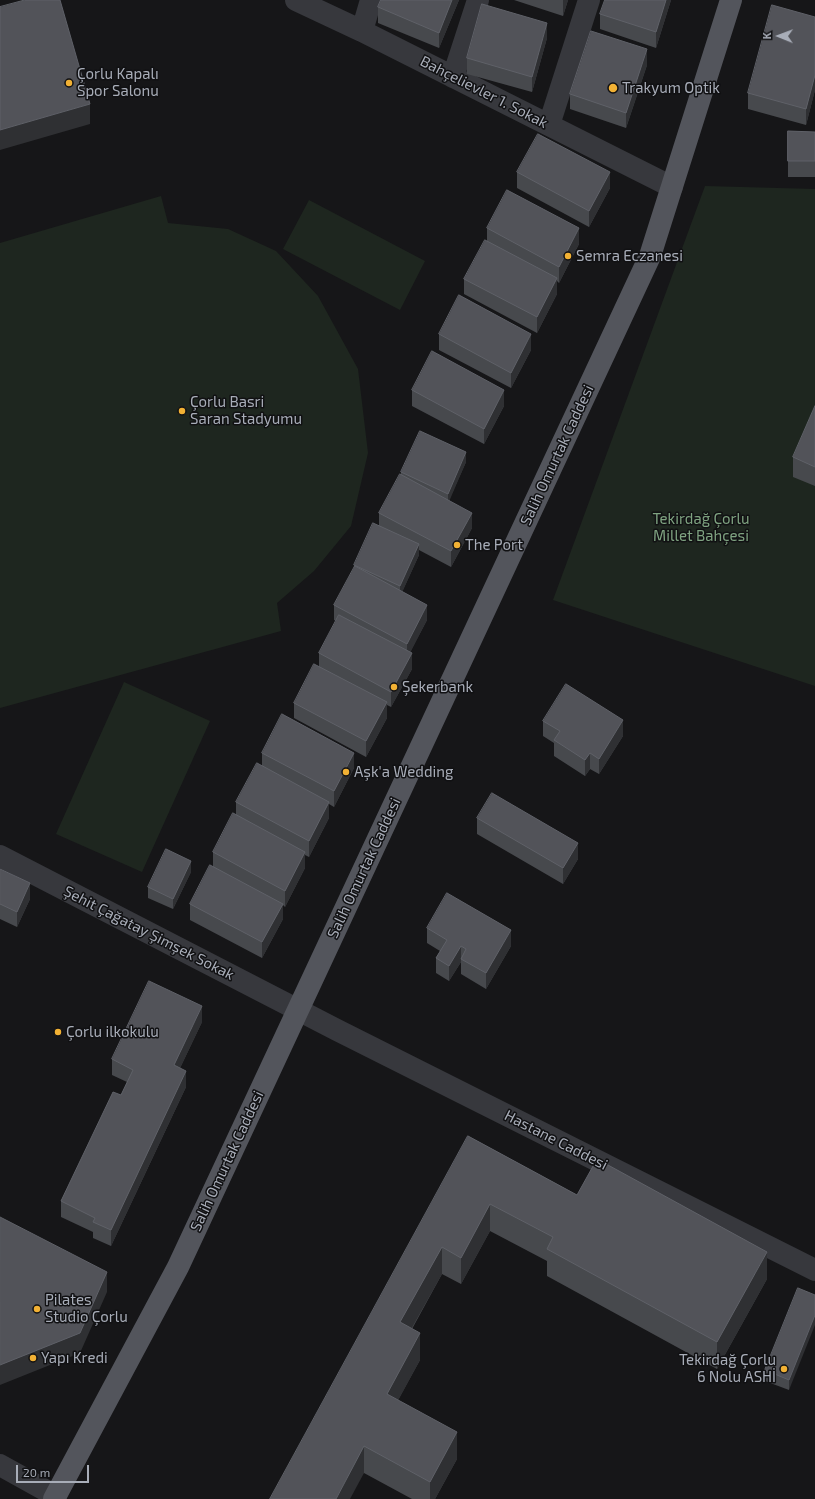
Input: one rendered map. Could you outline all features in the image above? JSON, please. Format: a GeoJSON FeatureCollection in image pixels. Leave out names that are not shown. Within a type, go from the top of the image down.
{"type":"FeatureCollection","features":[{"type":"Feature","properties":{"kind":"main road","name":"Salih Omurtak Caddesi"},"geometry":{"type":"LineString","coordinates":[[55,1497],[178,1267],[650,256],[731,0]]}},
{"type":"Feature","properties":{"kind":"street","name":"Bahçelievler 1. Sokak"},"geometry":{"type":"LineString","coordinates":[[296,0],[362,31],[672,187]]}},
{"type":"Feature","properties":{"kind":"street"},"geometry":{"type":"LineString","coordinates":[[362,31],[371,0]]}},
{"type":"Feature","properties":{"kind":"street"},"geometry":{"type":"LineString","coordinates":[[454,77],[478,0]]}},
{"type":"Feature","properties":{"kind":"street"},"geometry":{"type":"LineString","coordinates":[[549,125],[589,0]]}},
{"type":"Feature","properties":{"kind":"street","name":"Şehit Çağatay Şimşek Sokak"},"geometry":{"type":"LineString","coordinates":[[0,856],[298,1010]]}},
{"type":"Feature","properties":{"kind":"street","name":"Hastane Caddesi"},"geometry":{"type":"LineString","coordinates":[[298,1010],[815,1270]]}},
{"type":"Feature","properties":{"kind":"street"},"geometry":{"type":"LineString","coordinates":[[0,1465],[55,1497]]}},
{"type":"Feature","properties":{"kind":"green space","name":"Tekirdağ Çorlu Millet Bahçesi"},"geometry":{"type":"Polygon","coordinates":[[[705,186],[815,189],[815,686],[553,600],[705,186]]]}},
{"type":"Feature","properties":{"kind":"green space","name":"Çorlu Basri Saran Stadyumu"},"geometry":{"type":"Polygon","coordinates":[[[161,196],[168,223],[228,229],[276,251],[318,296],[358,369],[368,453],[351,526],[314,571],[277,603],[281,631],[0,708],[0,243],[161,196]]]}},
{"type":"Feature","properties":{"kind":"green space"},"geometry":{"type":"Polygon","coordinates":[[[309,200],[425,261],[400,310],[283,249],[309,200]]]}},
{"type":"Feature","properties":{"kind":"green space"},"geometry":{"type":"Polygon","coordinates":[[[124,682],[210,721],[142,872],[56,834],[124,682]]]}},
{"type":"Feature","properties":{"kind":"building"},"geometry":{"type":"Polygon","coordinates":[[[25,0],[60,0],[90,104],[0,130],[0,7],[25,0]]]}},
{"type":"Feature","properties":{"kind":"building"},"geometry":{"type":"Polygon","coordinates":[[[381,0],[452,0],[439,33],[378,7],[381,0]]]}},
{"type":"Feature","properties":{"kind":"building"},"geometry":{"type":"Polygon","coordinates":[[[605,0],[666,0],[656,32],[600,14],[605,0]]]}},
{"type":"Feature","properties":{"kind":"building"},"geometry":{"type":"Polygon","coordinates":[[[482,4],[547,23],[532,77],[467,58],[482,4]]]}},
{"type":"Feature","properties":{"kind":"building"},"geometry":{"type":"Polygon","coordinates":[[[772,5],[815,17],[815,75],[806,109],[748,93],[772,5]]]}},
{"type":"Feature","properties":{"kind":"building"},"geometry":{"type":"Polygon","coordinates":[[[591,31],[647,49],[626,113],[570,94],[591,31]]]}},
{"type":"Feature","properties":{"kind":"building"},"geometry":{"type":"Polygon","coordinates":[[[788,131],[815,132],[815,161],[788,161],[788,131]]]}},
{"type":"Feature","properties":{"kind":"building"},"geometry":{"type":"Polygon","coordinates":[[[538,134],[610,172],[589,211],[517,172],[538,134]]]}},
{"type":"Feature","properties":{"kind":"building"},"geometry":{"type":"Polygon","coordinates":[[[507,190],[579,228],[559,267],[487,228],[507,190]]]}},
{"type":"Feature","properties":{"kind":"building"},"geometry":{"type":"Polygon","coordinates":[[[485,240],[557,278],[537,317],[464,279],[485,240]]]}},
{"type":"Feature","properties":{"kind":"building"},"geometry":{"type":"Polygon","coordinates":[[[459,295],[531,334],[511,373],[439,334],[459,295]]]}},
{"type":"Feature","properties":{"kind":"building"},"geometry":{"type":"Polygon","coordinates":[[[432,351],[504,390],[484,429],[412,390],[432,351]]]}},
{"type":"Feature","properties":{"kind":"building"},"geometry":{"type":"Polygon","coordinates":[[[815,406],[815,467],[793,457],[815,406]]]}},
{"type":"Feature","properties":{"kind":"building"},"geometry":{"type":"Polygon","coordinates":[[[420,431],[466,452],[448,494],[401,472],[420,431]]]}},
{"type":"Feature","properties":{"kind":"building"},"geometry":{"type":"Polygon","coordinates":[[[400,474],[472,513],[451,551],[379,513],[400,474]]]}},
{"type":"Feature","properties":{"kind":"building"},"geometry":{"type":"Polygon","coordinates":[[[373,523],[419,544],[400,586],[354,565],[373,523]]]}},
{"type":"Feature","properties":{"kind":"building"},"geometry":{"type":"Polygon","coordinates":[[[355,566],[427,605],[407,644],[334,605],[355,566]]]}},
{"type":"Feature","properties":{"kind":"building"},"geometry":{"type":"Polygon","coordinates":[[[339,615],[412,653],[391,692],[319,653],[339,615]]]}},
{"type":"Feature","properties":{"kind":"building"},"geometry":{"type":"Polygon","coordinates":[[[314,664],[387,702],[366,741],[294,703],[314,664]]]}},
{"type":"Feature","properties":{"kind":"building"},"geometry":{"type":"Polygon","coordinates":[[[566,684],[623,720],[599,759],[590,753],[585,760],[554,740],[560,731],[543,721],[566,684]]]}},
{"type":"Feature","properties":{"kind":"building"},"geometry":{"type":"Polygon","coordinates":[[[282,714],[354,753],[334,791],[262,753],[282,714]]]}},
{"type":"Feature","properties":{"kind":"building"},"geometry":{"type":"Polygon","coordinates":[[[257,763],[329,802],[309,841],[236,802],[257,763]]]}},
{"type":"Feature","properties":{"kind":"building"},"geometry":{"type":"Polygon","coordinates":[[[492,793],[578,843],[563,868],[477,818],[492,793]]]}},
{"type":"Feature","properties":{"kind":"building"},"geometry":{"type":"Polygon","coordinates":[[[233,813],[305,852],[285,891],[213,852],[233,813]]]}},
{"type":"Feature","properties":{"kind":"building"},"geometry":{"type":"Polygon","coordinates":[[[166,849],[191,861],[173,899],[148,887],[166,849]]]}},
{"type":"Feature","properties":{"kind":"building"},"geometry":{"type":"Polygon","coordinates":[[[210,865],[283,904],[262,942],[190,904],[210,865]]]}},
{"type":"Feature","properties":{"kind":"building"},"geometry":{"type":"Polygon","coordinates":[[[0,869],[30,883],[17,912],[0,904],[0,869]]]}},
{"type":"Feature","properties":{"kind":"building"},"geometry":{"type":"Polygon","coordinates":[[[447,893],[511,930],[486,973],[461,959],[466,949],[461,946],[449,966],[436,958],[447,940],[427,928],[447,893]]]}},
{"type":"Feature","properties":{"kind":"building"},"geometry":{"type":"Polygon","coordinates":[[[149,981],[202,1006],[174,1065],[186,1071],[111,1230],[93,1222],[95,1218],[61,1201],[113,1092],[121,1095],[133,1070],[112,1059],[149,981]]]}},
{"type":"Feature","properties":{"kind":"building"},"geometry":{"type":"Polygon","coordinates":[[[468,1136],[577,1195],[597,1159],[767,1252],[717,1342],[547,1249],[553,1237],[490,1204],[461,1258],[442,1247],[400,1322],[420,1333],[387,1394],[457,1432],[430,1482],[364,1446],[336,1499],[270,1499],[468,1136]]]}},
{"type":"Feature","properties":{"kind":"building"},"geometry":{"type":"Polygon","coordinates":[[[0,1217],[107,1272],[80,1333],[0,1365],[0,1217]]]}},
{"type":"Feature","properties":{"kind":"building"},"geometry":{"type":"Polygon","coordinates":[[[798,1288],[815,1295],[815,1315],[789,1380],[765,1370],[798,1288]]]}},
{"type":"Feature","properties":{"kind":"place","name":"Çorlu Kapalı Spor Salonu"},"geometry":{"type":"Point","coordinates":[69,83]}},
{"type":"Feature","properties":{"kind":"place","name":"Trakyum Optik"},"geometry":{"type":"Point","coordinates":[613,88]}},
{"type":"Feature","properties":{"kind":"place","name":"Semra Eczanesi"},"geometry":{"type":"Point","coordinates":[568,256]}},
{"type":"Feature","properties":{"kind":"place","name":"Çorlu Basri Saran Stadyumu"},"geometry":{"type":"Point","coordinates":[182,411]}},
{"type":"Feature","properties":{"kind":"place","name":"The Port"},"geometry":{"type":"Point","coordinates":[457,545]}},
{"type":"Feature","properties":{"kind":"place","name":"Şekerbank"},"geometry":{"type":"Point","coordinates":[394,687]}},
{"type":"Feature","properties":{"kind":"place","name":"Aşk'a Wedding"},"geometry":{"type":"Point","coordinates":[346,772]}},
{"type":"Feature","properties":{"kind":"place","name":"Çorlu ilkokulu"},"geometry":{"type":"Point","coordinates":[58,1032]}},
{"type":"Feature","properties":{"kind":"place","name":"Pilates Studio Çorlu"},"geometry":{"type":"Point","coordinates":[37,1309]}},
{"type":"Feature","properties":{"kind":"place","name":"Yapı Kredi"},"geometry":{"type":"Point","coordinates":[33,1358]}},
{"type":"Feature","properties":{"kind":"place","name":"Tekirdağ Çorlu 6 Nolu ASHİ"},"geometry":{"type":"Point","coordinates":[784,1369]}}]}
